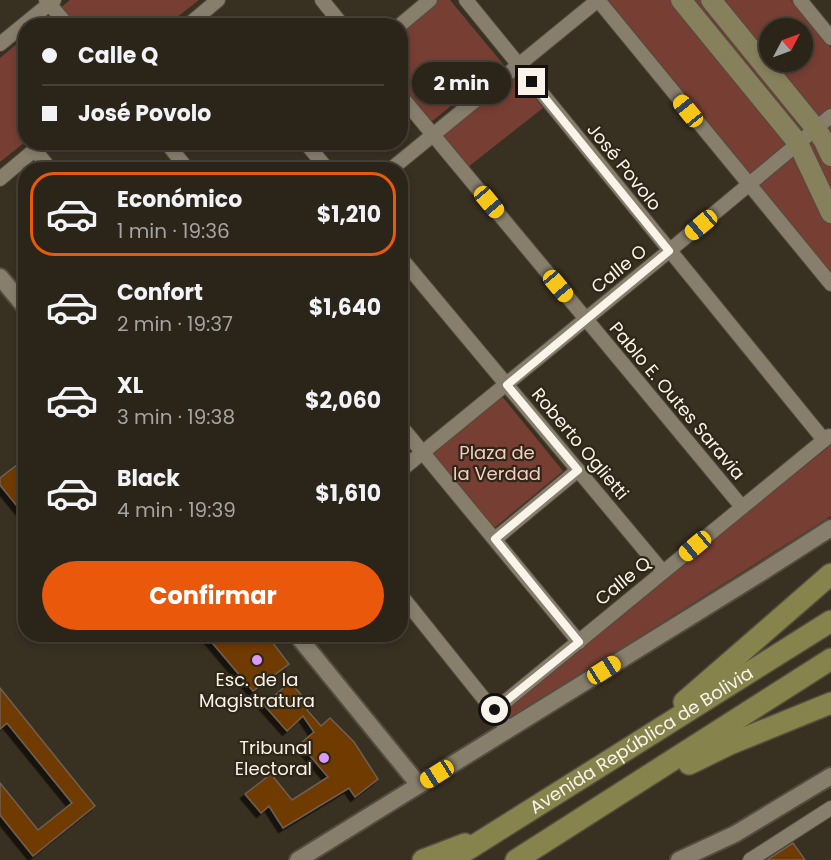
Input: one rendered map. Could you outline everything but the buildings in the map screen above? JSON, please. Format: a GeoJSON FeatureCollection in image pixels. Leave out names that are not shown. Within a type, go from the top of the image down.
{"type":"FeatureCollection","features":[{"type":"Feature","properties":{"kind":"main road"},"geometry":{"type":"LineString","coordinates":[[681,0],[798,143],[831,213]]}},
{"type":"Feature","properties":{"kind":"main road"},"geometry":{"type":"LineString","coordinates":[[711,0],[816,129],[831,156]]}},
{"type":"Feature","properties":{"kind":"main road"},"geometry":{"type":"LineString","coordinates":[[615,757],[680,706],[831,574]]}},
{"type":"Feature","properties":{"kind":"main road","name":"Avenida República de Bolivia"},"geometry":{"type":"LineString","coordinates":[[451,860],[831,621]]}},
{"type":"Feature","properties":{"kind":"main road","name":"Avenida República de Bolivia"},"geometry":{"type":"LineString","coordinates":[[516,860],[831,659]]}},
{"type":"Feature","properties":{"kind":"main road"},"geometry":{"type":"LineString","coordinates":[[599,807],[730,744],[831,703]]}},
{"type":"Feature","properties":{"kind":"main road"},"geometry":{"type":"LineString","coordinates":[[423,860],[496,832]]}},
{"type":"Feature","properties":{"kind":"street"},"geometry":{"type":"LineString","coordinates":[[204,18],[218,0]]}},
{"type":"Feature","properties":{"kind":"street"},"geometry":{"type":"LineString","coordinates":[[322,0],[337,18]]}},
{"type":"Feature","properties":{"kind":"street"},"geometry":{"type":"LineString","coordinates":[[408,18],[430,0]]}},
{"type":"Feature","properties":{"kind":"street","name":"José Povolo"},"geometry":{"type":"LineString","coordinates":[[466,0],[669,251],[828,437]]}},
{"type":"Feature","properties":{"kind":"street"},"geometry":{"type":"LineString","coordinates":[[400,162],[598,0],[831,284]]}},
{"type":"Feature","properties":{"kind":"street"},"geometry":{"type":"LineString","coordinates":[[800,0],[831,38]]}},
{"type":"Feature","properties":{"kind":"street"},"geometry":{"type":"LineString","coordinates":[[30,18],[49,1],[62,18]]}},
{"type":"Feature","properties":{"kind":"street"},"geometry":{"type":"LineString","coordinates":[[0,44],[18,28]]}},
{"type":"Feature","properties":{"kind":"street","name":"Pablo E. Outes Saravia"},"geometry":{"type":"LineString","coordinates":[[408,104],[742,507]]}},
{"type":"Feature","properties":{"kind":"street","name":"Calle O"},"geometry":{"type":"LineString","coordinates":[[408,464],[831,116]]}},
{"type":"Feature","properties":{"kind":"street"},"geometry":{"type":"LineString","coordinates":[[21,162],[35,150]]}},
{"type":"Feature","properties":{"kind":"street"},"geometry":{"type":"LineString","coordinates":[[172,150],[182,162]]}},
{"type":"Feature","properties":{"kind":"street"},"geometry":{"type":"LineString","coordinates":[[312,150],[321,162]]}},
{"type":"Feature","properties":{"kind":"street"},"geometry":{"type":"LineString","coordinates":[[0,179],[18,164]]}},
{"type":"Feature","properties":{"kind":"street","name":"Roberto Oglietti"},"geometry":{"type":"LineString","coordinates":[[408,267],[663,572]]}},
{"type":"Feature","properties":{"kind":"street"},"geometry":{"type":"LineString","coordinates":[[0,278],[18,299]]}},
{"type":"Feature","properties":{"kind":"street"},"geometry":{"type":"LineString","coordinates":[[408,434],[579,642]]}},
{"type":"Feature","properties":{"kind":"street","name":"Calle Q"},"geometry":{"type":"LineString","coordinates":[[495,710],[828,437]]}},
{"type":"Feature","properties":{"kind":"street"},"geometry":{"type":"LineString","coordinates":[[495,539],[578,470]]}},
{"type":"Feature","properties":{"kind":"street"},"geometry":{"type":"LineString","coordinates":[[298,860],[831,528]]}},
{"type":"Feature","properties":{"kind":"street"},"geometry":{"type":"LineString","coordinates":[[408,604],[508,729]]}},
{"type":"Feature","properties":{"kind":"street"},"geometry":{"type":"LineString","coordinates":[[303,642],[419,785]]}},
{"type":"Feature","properties":{"kind":"street"},"geometry":{"type":"LineString","coordinates":[[679,860],[735,834],[831,776]]}},
{"type":"Feature","properties":{"kind":"street"},"geometry":{"type":"LineString","coordinates":[[750,860],[831,808]]}},
{"type":"Feature","properties":{"kind":"street"},"geometry":{"type":"LineString","coordinates":[[703,860],[755,822]]}},
{"type":"Feature","properties":{"kind":"green space"},"geometry":{"type":"Polygon","coordinates":[[[70,0],[199,0],[176,18],[49,18],[70,0]]]}},
{"type":"Feature","properties":{"kind":"green space"},"geometry":{"type":"Polygon","coordinates":[[[439,0],[450,0],[503,64],[431,122],[408,93],[408,25],[439,0]]]}},
{"type":"Feature","properties":{"kind":"green space"},"geometry":{"type":"Polygon","coordinates":[[[608,0],[791,0],[806,18],[759,18],[759,72],[813,72],[813,26],[831,48],[831,273],[608,0]]]}},
{"type":"Feature","properties":{"kind":"green space"},"geometry":{"type":"Polygon","coordinates":[[[18,43],[18,148],[0,162],[0,58],[18,43]]]}},
{"type":"Feature","properties":{"kind":"green space"},"geometry":{"type":"Polygon","coordinates":[[[517,74],[543,108],[468,167],[442,134],[517,74]]]}},
{"type":"Feature","properties":{"kind":"green space","name":"Plaza de la Verdad"},"geometry":{"type":"Polygon","coordinates":[[[501,395],[563,471],[493,529],[430,454],[501,395]]]}},
{"type":"Feature","properties":{"kind":"green space"},"geometry":{"type":"Polygon","coordinates":[[[831,445],[831,516],[505,722],[498,711],[831,445]]]}},
{"type":"Feature","properties":{"kind":"place","name":"Esc. de la Magistratura"},"geometry":{"type":"Point","coordinates":[257,660]}},
{"type":"Feature","properties":{"kind":"place","name":"Tribunal Electoral"},"geometry":{"type":"Point","coordinates":[324,758]}},
{"type":"Feature","properties":{"kind":"route"},"geometry":{"type":"LineString","coordinates":[[495,710],[579,642],[495,539],[578,470],[507,385],[669,251],[532,82]]}}]}
